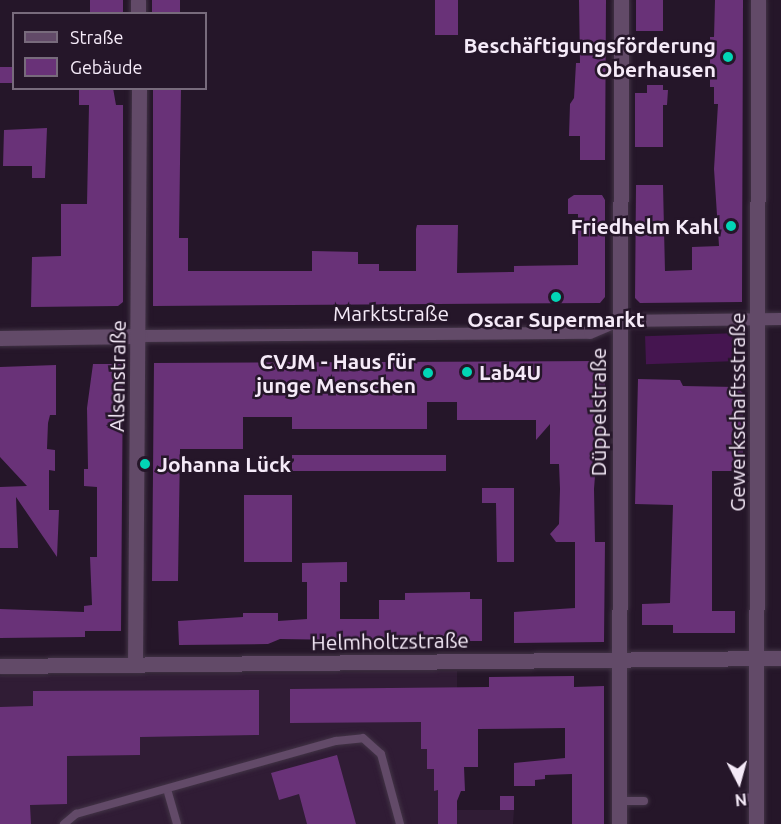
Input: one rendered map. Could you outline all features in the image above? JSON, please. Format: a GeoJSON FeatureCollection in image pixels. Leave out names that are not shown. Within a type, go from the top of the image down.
{"type":"FeatureCollection","features":[{"type":"Feature","properties":{"kind":"street","name":"Düppelstraße"},"geometry":{"type":"LineString","coordinates":[[619,824],[618,321],[621,0]]}},
{"type":"Feature","properties":{"kind":"street","name":"Gewerkschaftsstraße"},"geometry":{"type":"LineString","coordinates":[[756,824],[748,798],[757,658],[758,0]]}},
{"type":"Feature","properties":{"kind":"street","name":"Alsenstraße"},"geometry":{"type":"LineString","coordinates":[[135,664],[140,336],[139,90]]}},
{"type":"Feature","properties":{"kind":"street","name":"Marktstraße"},"geometry":{"type":"LineString","coordinates":[[0,338],[590,333],[618,321],[781,319]]}},
{"type":"Feature","properties":{"kind":"street","name":"Helmholtzstraße"},"geometry":{"type":"LineString","coordinates":[[0,666],[781,658]]}},
{"type":"Feature","properties":{"kind":"lane"},"geometry":{"type":"LineString","coordinates":[[64,824],[76,814],[336,741],[363,738],[381,754],[400,824]]}},
{"type":"Feature","properties":{"kind":"lane"},"geometry":{"type":"LineString","coordinates":[[167,789],[177,824]]}},
{"type":"Feature","properties":{"kind":"lane"},"geometry":{"type":"LineString","coordinates":[[619,801],[644,801]]}},
{"type":"Feature","properties":{"kind":"shaded area"},"geometry":{"type":"Polygon","coordinates":[[[737,333],[738,361],[646,364],[645,336],[737,333]]]}},
{"type":"Feature","properties":{"kind":"shaded area"},"geometry":{"type":"Polygon","coordinates":[[[457,671],[457,810],[514,810],[513,824],[0,824],[0,676],[457,671]]]}},
{"type":"Feature","properties":{"kind":"building"},"geometry":{"type":"Polygon","coordinates":[[[90,0],[123,0],[123,12],[90,12],[90,0]]]}},
{"type":"Feature","properties":{"kind":"building"},"geometry":{"type":"Polygon","coordinates":[[[152,0],[180,0],[180,12],[152,12],[152,0]]]}},
{"type":"Feature","properties":{"kind":"building"},"geometry":{"type":"Polygon","coordinates":[[[435,0],[458,0],[458,35],[435,35],[435,0]]]}},
{"type":"Feature","properties":{"kind":"building"},"geometry":{"type":"Polygon","coordinates":[[[579,0],[606,0],[605,160],[580,160],[580,136],[569,136],[570,104],[574,98],[576,63],[580,63],[579,0]]]}},
{"type":"Feature","properties":{"kind":"building"},"geometry":{"type":"Polygon","coordinates":[[[636,0],[663,0],[663,31],[636,31],[636,0]]]}},
{"type":"Feature","properties":{"kind":"building"},"geometry":{"type":"Polygon","coordinates":[[[715,0],[743,0],[742,302],[640,303],[635,298],[636,185],[663,185],[665,271],[692,270],[692,247],[719,246],[714,169],[718,104],[714,104],[714,87],[710,87],[710,37],[714,37],[715,0]]]}},
{"type":"Feature","properties":{"kind":"building"},"geometry":{"type":"Polygon","coordinates":[[[0,67],[12,67],[12,83],[0,83],[0,67]]]}},
{"type":"Feature","properties":{"kind":"building"},"geometry":{"type":"Polygon","coordinates":[[[647,85],[663,85],[663,90],[668,90],[667,105],[663,105],[663,147],[635,147],[635,93],[647,93],[647,85]]]}},
{"type":"Feature","properties":{"kind":"building"},"geometry":{"type":"Polygon","coordinates":[[[79,90],[113,90],[116,105],[123,105],[123,302],[118,306],[31,307],[32,257],[61,256],[61,204],[87,204],[89,105],[79,105],[79,90]]]}},
{"type":"Feature","properties":{"kind":"building"},"geometry":{"type":"Polygon","coordinates":[[[153,90],[181,90],[179,238],[188,238],[188,271],[312,271],[312,251],[358,252],[358,264],[379,264],[379,271],[416,271],[417,225],[458,225],[457,273],[514,272],[514,266],[578,265],[578,214],[568,214],[568,199],[574,195],[602,195],[605,200],[605,297],[600,303],[153,306],[153,90]]]}},
{"type":"Feature","properties":{"kind":"building"},"geometry":{"type":"Polygon","coordinates":[[[47,128],[45,178],[32,178],[32,166],[3,166],[4,130],[47,128]]]}},
{"type":"Feature","properties":{"kind":"building"},"geometry":{"type":"Polygon","coordinates":[[[597,361],[597,369],[605,369],[605,450],[597,450],[594,489],[595,542],[605,542],[604,642],[514,643],[514,612],[575,608],[575,542],[556,542],[550,534],[559,524],[560,489],[559,464],[550,464],[550,424],[536,440],[536,420],[457,420],[457,402],[427,402],[427,429],[292,429],[292,417],[243,417],[243,449],[180,449],[178,581],[152,581],[154,363],[597,361]]]}},
{"type":"Feature","properties":{"kind":"building"},"geometry":{"type":"Polygon","coordinates":[[[93,364],[123,364],[121,631],[85,631],[85,637],[0,638],[0,609],[84,612],[84,606],[92,605],[90,557],[97,557],[97,487],[84,486],[84,469],[88,469],[87,408],[93,364]]]}},
{"type":"Feature","properties":{"kind":"building"},"geometry":{"type":"Polygon","coordinates":[[[56,365],[56,415],[50,415],[47,449],[55,450],[55,471],[49,470],[49,510],[59,510],[57,557],[16,497],[18,548],[0,548],[0,487],[27,486],[0,457],[0,367],[56,365]]]}},
{"type":"Feature","properties":{"kind":"building"},"geometry":{"type":"Polygon","coordinates":[[[638,379],[680,380],[683,386],[736,387],[743,393],[743,471],[712,471],[712,611],[735,611],[735,633],[673,633],[673,625],[642,625],[642,604],[670,603],[673,505],[635,504],[638,379]]]}},
{"type":"Feature","properties":{"kind":"building"},"geometry":{"type":"Polygon","coordinates":[[[292,455],[446,455],[446,471],[292,471],[292,455]]]}},
{"type":"Feature","properties":{"kind":"building"},"geometry":{"type":"Polygon","coordinates":[[[482,488],[514,488],[514,562],[497,562],[496,503],[482,503],[482,488]]]}},
{"type":"Feature","properties":{"kind":"building"},"geometry":{"type":"Polygon","coordinates":[[[244,495],[292,495],[292,562],[244,562],[244,495]]]}},
{"type":"Feature","properties":{"kind":"building"},"geometry":{"type":"Polygon","coordinates":[[[347,562],[347,582],[340,582],[340,619],[379,619],[379,600],[405,600],[405,593],[470,592],[470,599],[482,599],[482,641],[456,641],[456,636],[406,636],[406,641],[280,639],[268,644],[179,645],[178,621],[243,617],[243,613],[278,613],[278,621],[307,619],[307,582],[302,582],[302,563],[347,562]]]}},
{"type":"Feature","properties":{"kind":"building"},"geometry":{"type":"Polygon","coordinates":[[[574,676],[574,687],[604,686],[604,824],[572,824],[572,774],[545,775],[545,779],[535,780],[535,786],[514,786],[514,763],[565,758],[565,728],[478,729],[478,767],[464,767],[465,791],[461,791],[457,801],[457,824],[438,824],[438,790],[434,791],[434,769],[427,769],[427,749],[421,749],[421,722],[290,723],[290,689],[489,687],[489,677],[574,676]]]}},
{"type":"Feature","properties":{"kind":"building"},"geometry":{"type":"Polygon","coordinates":[[[259,690],[259,735],[140,737],[140,755],[67,756],[67,804],[30,805],[31,824],[0,824],[0,707],[33,706],[33,691],[259,690]]]}},
{"type":"Feature","properties":{"kind":"building"},"geometry":{"type":"Polygon","coordinates":[[[337,755],[356,824],[307,824],[299,794],[279,800],[271,773],[337,755]]]}},
{"type":"Feature","properties":{"kind":"building"},"geometry":{"type":"Polygon","coordinates":[[[500,796],[514,796],[514,810],[500,810],[500,796]]]}},
{"type":"Feature","properties":{"kind":"place","name":"Beschäftigungsförderung Oberhausen"},"geometry":{"type":"Point","coordinates":[728,57]}},
{"type":"Feature","properties":{"kind":"place","name":"Friedhelm Kahl"},"geometry":{"type":"Point","coordinates":[731,226]}},
{"type":"Feature","properties":{"kind":"place","name":"Oscar Supermarkt"},"geometry":{"type":"Point","coordinates":[556,297]}},
{"type":"Feature","properties":{"kind":"place","name":"Lab4U"},"geometry":{"type":"Point","coordinates":[467,372]}},
{"type":"Feature","properties":{"kind":"place","name":"CVJM - Haus für junge Menschen"},"geometry":{"type":"Point","coordinates":[428,373]}},
{"type":"Feature","properties":{"kind":"place","name":"Johanna Lück"},"geometry":{"type":"Point","coordinates":[145,464]}}]}
